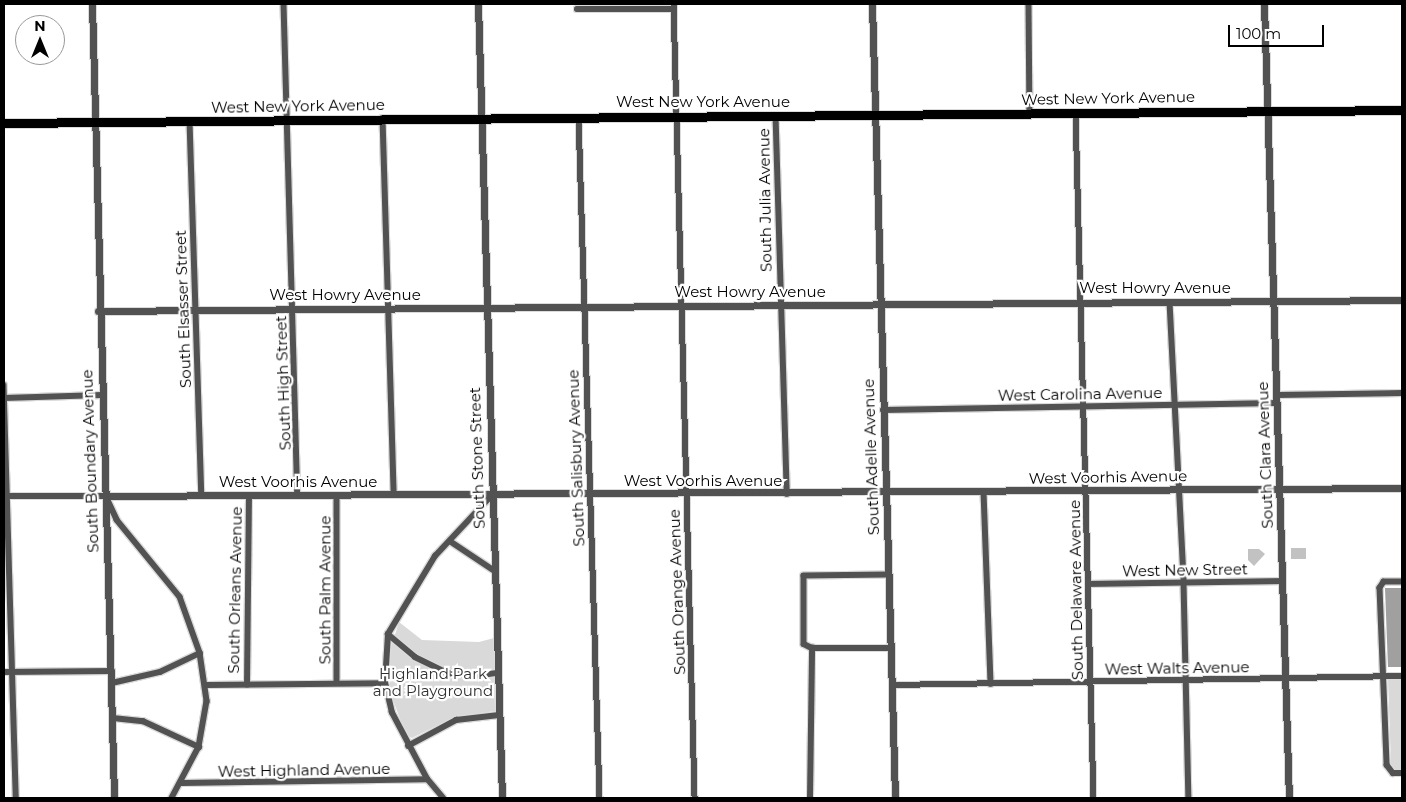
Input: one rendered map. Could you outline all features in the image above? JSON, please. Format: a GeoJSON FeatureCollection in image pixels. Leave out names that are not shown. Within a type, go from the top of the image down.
{"type":"FeatureCollection","features":[{"type":"Feature","properties":{"kind":"main road","name":"West New York Avenue"},"geometry":{"type":"LineString","coordinates":[[4,123],[578,116],[1402,110]]}},
{"type":"Feature","properties":{"kind":"street","name":"South Boundary Avenue"},"geometry":{"type":"LineString","coordinates":[[92,4],[98,311],[112,671],[114,798]]}},
{"type":"Feature","properties":{"kind":"street","name":"South High Street"},"geometry":{"type":"LineString","coordinates":[[284,4],[298,496]]}},
{"type":"Feature","properties":{"kind":"street","name":"South Stone Street"},"geometry":{"type":"LineString","coordinates":[[478,4],[502,798]]}},
{"type":"Feature","properties":{"kind":"street","name":"South Adelle Avenue"},"geometry":{"type":"LineString","coordinates":[[872,4],[895,798]]}},
{"type":"Feature","properties":{"kind":"street"},"geometry":{"type":"LineString","coordinates":[[1029,4],[1030,112]]}},
{"type":"Feature","properties":{"kind":"street","name":"South Clara Avenue"},"geometry":{"type":"LineString","coordinates":[[1264,4],[1289,798]]}},
{"type":"Feature","properties":{"kind":"street"},"geometry":{"type":"LineString","coordinates":[[577,9],[674,6]]}},
{"type":"Feature","properties":{"kind":"street","name":"South Orange Avenue"},"geometry":{"type":"LineString","coordinates":[[674,6],[695,798]]}},
{"type":"Feature","properties":{"kind":"street","name":"South Delaware Avenue"},"geometry":{"type":"LineString","coordinates":[[1076,112],[1079,303],[1094,798]]}},
{"type":"Feature","properties":{"kind":"street","name":"South Julia Avenue"},"geometry":{"type":"LineString","coordinates":[[776,115],[787,494]]}},
{"type":"Feature","properties":{"kind":"street","name":"South Salisbury Avenue"},"geometry":{"type":"LineString","coordinates":[[578,116],[582,307],[600,798]]}},
{"type":"Feature","properties":{"kind":"street"},"geometry":{"type":"LineString","coordinates":[[384,118],[394,496]]}},
{"type":"Feature","properties":{"kind":"street","name":"South Elsasser Street"},"geometry":{"type":"LineString","coordinates":[[190,121],[202,496]]}},
{"type":"Feature","properties":{"kind":"street","name":"West Howry Avenue"},"geometry":{"type":"LineString","coordinates":[[98,311],[1402,300]]}},
{"type":"Feature","properties":{"kind":"street"},"geometry":{"type":"LineString","coordinates":[[1170,302],[1188,680],[1189,798]]}},
{"type":"Feature","properties":{"kind":"street"},"geometry":{"type":"LineString","coordinates":[[4,385],[16,798]]}},
{"type":"Feature","properties":{"kind":"street"},"geometry":{"type":"LineString","coordinates":[[1277,395],[1402,393]]}},
{"type":"Feature","properties":{"kind":"street"},"geometry":{"type":"LineString","coordinates":[[5,398],[102,395]]}},
{"type":"Feature","properties":{"kind":"street","name":"West Carolina Avenue"},"geometry":{"type":"LineString","coordinates":[[883,410],[1277,403]]}},
{"type":"Feature","properties":{"kind":"street","name":"West Voorhis Avenue"},"geometry":{"type":"LineString","coordinates":[[6,496],[886,494],[1402,488]]}},
{"type":"Feature","properties":{"kind":"street"},"geometry":{"type":"LineString","coordinates":[[984,492],[991,684]]}},
{"type":"Feature","properties":{"kind":"street"},"geometry":{"type":"LineString","coordinates":[[443,798],[427,779],[397,728],[384,683],[388,634],[416,583],[450,541],[492,495]]}},
{"type":"Feature","properties":{"kind":"street"},"geometry":{"type":"LineString","coordinates":[[106,496],[117,520],[180,597],[200,653],[207,685],[207,700],[199,747],[182,783],[172,798]]}},
{"type":"Feature","properties":{"kind":"street","name":"South Orleans Avenue"},"geometry":{"type":"LineString","coordinates":[[247,685],[248,496]]}},
{"type":"Feature","properties":{"kind":"street","name":"South Palm Avenue"},"geometry":{"type":"LineString","coordinates":[[337,496],[337,683]]}},
{"type":"Feature","properties":{"kind":"street"},"geometry":{"type":"LineString","coordinates":[[450,541],[495,571]]}},
{"type":"Feature","properties":{"kind":"street"},"geometry":{"type":"LineString","coordinates":[[888,575],[804,576],[804,644],[812,648],[891,648]]}},
{"type":"Feature","properties":{"kind":"street","name":"West New Street"},"geometry":{"type":"LineString","coordinates":[[1088,584],[1283,581]]}},
{"type":"Feature","properties":{"kind":"street"},"geometry":{"type":"LineString","coordinates":[[1402,582],[1384,582],[1380,588],[1385,676],[1387,765],[1393,773],[1402,773]]}},
{"type":"Feature","properties":{"kind":"street"},"geometry":{"type":"LineString","coordinates":[[388,634],[415,657],[448,673],[475,676],[497,673]]}},
{"type":"Feature","properties":{"kind":"street"},"geometry":{"type":"LineString","coordinates":[[810,798],[812,648]]}},
{"type":"Feature","properties":{"kind":"street"},"geometry":{"type":"LineString","coordinates":[[112,683],[160,672],[200,653]]}},
{"type":"Feature","properties":{"kind":"street"},"geometry":{"type":"LineString","coordinates":[[4,672],[112,671]]}},
{"type":"Feature","properties":{"kind":"street","name":"West Walts Avenue"},"geometry":{"type":"LineString","coordinates":[[892,685],[1402,676]]}},
{"type":"Feature","properties":{"kind":"street"},"geometry":{"type":"LineString","coordinates":[[207,685],[384,683]]}},
{"type":"Feature","properties":{"kind":"street"},"geometry":{"type":"LineString","coordinates":[[408,746],[456,720],[499,715]]}},
{"type":"Feature","properties":{"kind":"street"},"geometry":{"type":"LineString","coordinates":[[113,718],[143,721],[199,747]]}},
{"type":"Feature","properties":{"kind":"street","name":"West Highland Avenue"},"geometry":{"type":"LineString","coordinates":[[182,783],[427,779]]}},
{"type":"Feature","properties":{"kind":"green space","name":"Highland Park and Playground"},"geometry":{"type":"Polygon","coordinates":[[[399,622],[422,640],[479,642],[494,638],[495,711],[454,717],[412,738],[406,735],[390,692],[390,650],[399,622]]]}},
{"type":"Feature","properties":{"kind":"green space"},"geometry":{"type":"Polygon","coordinates":[[[1388,680],[1402,680],[1402,769],[1394,769],[1391,765],[1388,680]]]}},
{"type":"Feature","properties":{"kind":"shaded area"},"geometry":{"type":"Polygon","coordinates":[[[1385,588],[1402,588],[1402,667],[1388,667],[1385,588]]]}},
{"type":"Feature","properties":{"kind":"building"},"geometry":{"type":"Polygon","coordinates":[[[1291,548],[1306,548],[1306,559],[1291,559],[1291,548]]]}},
{"type":"Feature","properties":{"kind":"building"},"geometry":{"type":"Polygon","coordinates":[[[1248,549],[1259,549],[1265,554],[1254,566],[1248,560],[1248,549]]]}}]}
